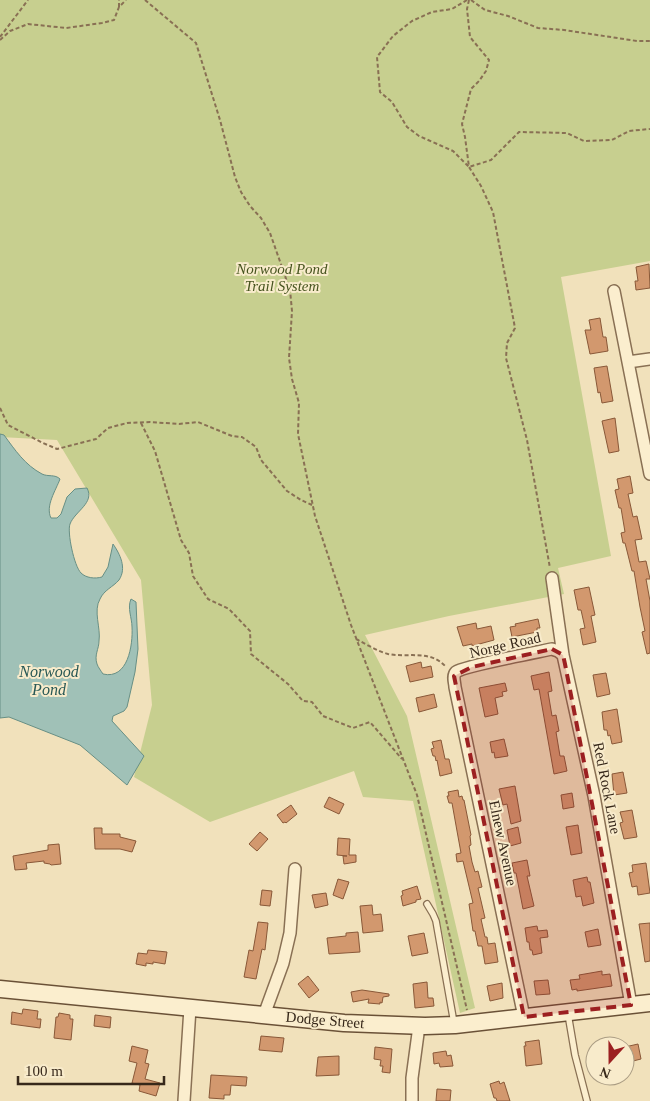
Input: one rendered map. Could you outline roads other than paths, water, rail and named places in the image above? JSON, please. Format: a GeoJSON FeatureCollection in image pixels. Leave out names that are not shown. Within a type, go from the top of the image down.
{"type":"FeatureCollection","features":[{"type":"Feature","properties":{"kind":"main road","name":"Dodge Street"},"geometry":{"type":"LineString","coordinates":[[0,989],[352,1023],[419,1026],[454,1025],[650,1003]]}},
{"type":"Feature","properties":{"kind":"street"},"geometry":{"type":"LineString","coordinates":[[614,291],[650,474]]}},
{"type":"Feature","properties":{"kind":"street"},"geometry":{"type":"LineString","coordinates":[[628,362],[650,359]]}},
{"type":"Feature","properties":{"kind":"street","name":"Red Rock Lane"},"geometry":{"type":"LineString","coordinates":[[552,578],[563,655],[594,796],[632,1005]]}},
{"type":"Feature","properties":{"kind":"street","name":"Norge Road"},"geometry":{"type":"LineString","coordinates":[[454,676],[456,672],[472,667],[552,650],[558,651],[563,655]]}},
{"type":"Feature","properties":{"kind":"street","name":"Elnew Avenue"},"geometry":{"type":"LineString","coordinates":[[454,676],[524,1017]]}},
{"type":"Feature","properties":{"kind":"street"},"geometry":{"type":"LineString","coordinates":[[264,1015],[283,964],[290,933],[294,869]]}},
{"type":"Feature","properties":{"kind":"street"},"geometry":{"type":"LineString","coordinates":[[184,1101],[190,1008]]}},
{"type":"Feature","properties":{"kind":"street"},"geometry":{"type":"LineString","coordinates":[[412,1101],[412,1078],[419,1026]]}},
{"type":"Feature","properties":{"kind":"lane"},"geometry":{"type":"LineString","coordinates":[[427,904],[434,914],[436,921],[454,1025]]}},
{"type":"Feature","properties":{"kind":"lane"},"geometry":{"type":"LineString","coordinates":[[567,1012],[575,1055],[587,1101]]}},
{"type":"Feature","properties":{"kind":"water","name":"Norwood Pond"},"geometry":{"type":"Polygon","coordinates":[[[0,434],[4,435],[30,466],[44,475],[60,479],[50,503],[51,518],[57,518],[61,514],[67,497],[75,489],[87,488],[89,493],[86,503],[72,519],[69,528],[74,557],[81,573],[91,578],[102,577],[108,567],[113,544],[120,557],[122,571],[119,580],[104,593],[98,604],[99,644],[96,661],[103,674],[118,672],[123,667],[130,651],[131,643],[130,602],[131,599],[136,602],[138,649],[135,672],[127,707],[124,711],[113,716],[112,721],[144,756],[127,785],[80,745],[9,717],[0,718],[0,434]]]}},
{"type":"Feature","properties":{"kind":"park label","name":"Norwood Pond Trail System"},"geometry":{"type":"Point","coordinates":[282,278]}}]}
